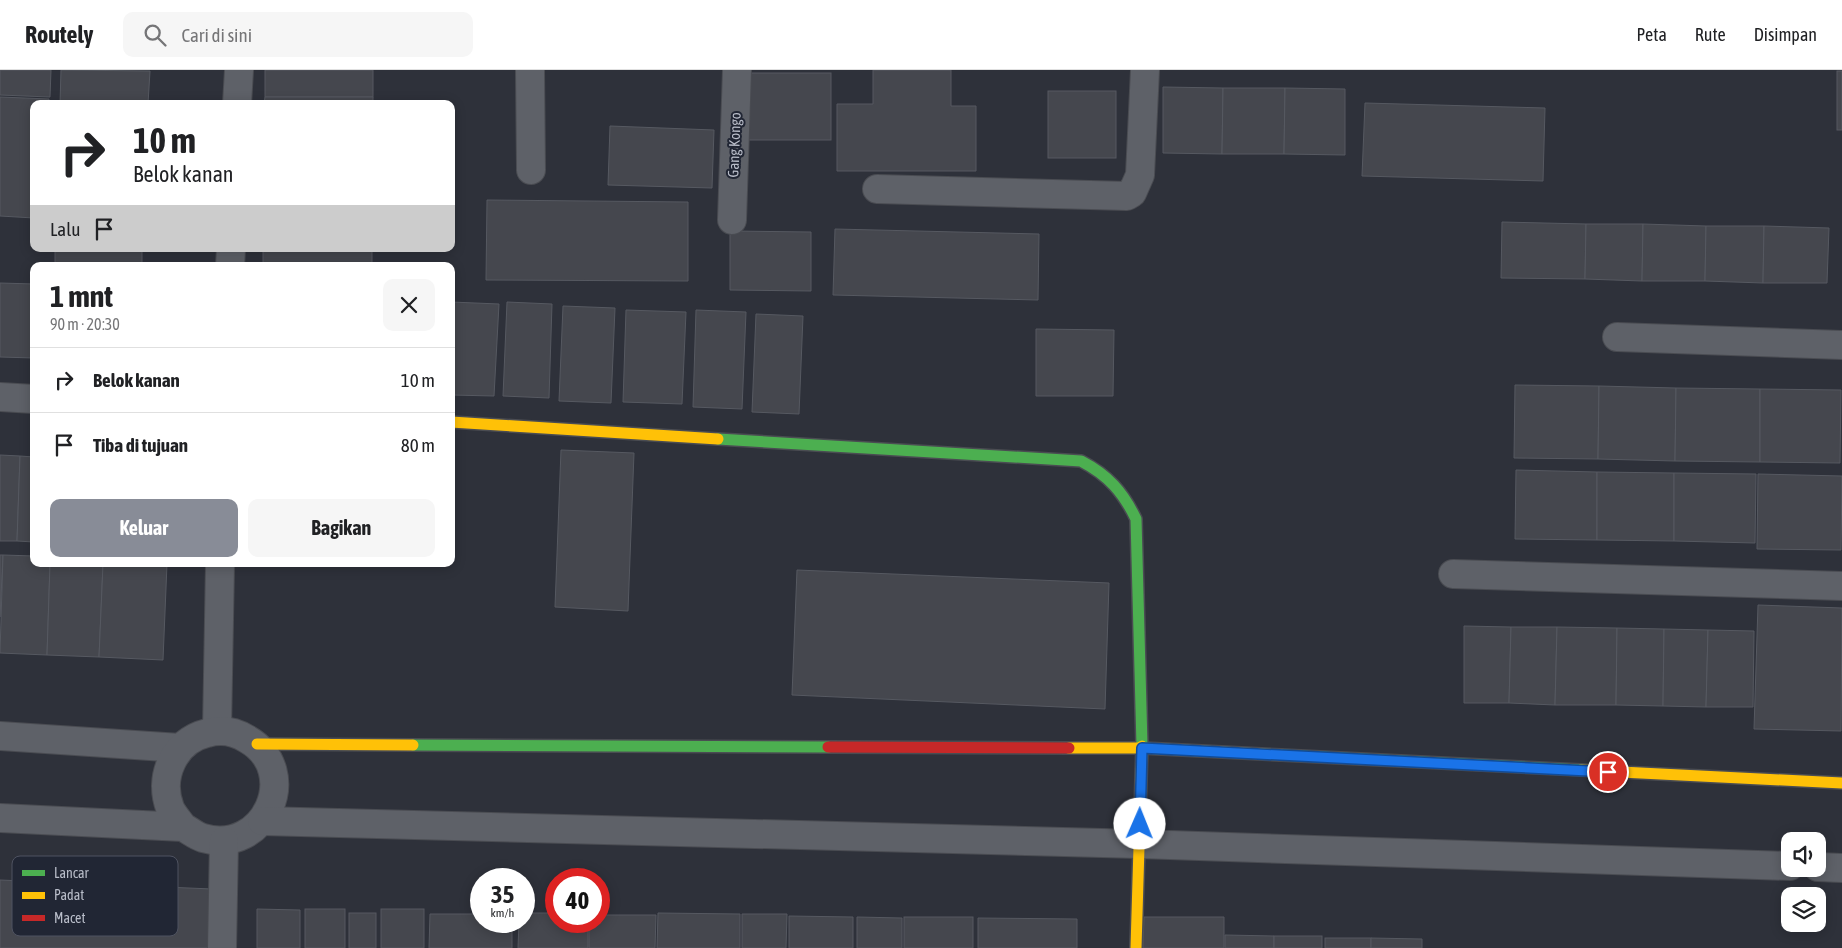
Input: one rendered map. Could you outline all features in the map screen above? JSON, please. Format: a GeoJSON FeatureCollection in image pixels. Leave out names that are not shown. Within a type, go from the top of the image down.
{"type":"FeatureCollection","features":[{"type":"Feature","properties":{"kind":"street"},"geometry":{"type":"LineString","coordinates":[[237,100],[239,70]]}},
{"type":"Feature","properties":{"kind":"street"},"geometry":{"type":"LineString","coordinates":[[530,70],[531,170]]}},
{"type":"Feature","properties":{"kind":"street","name":"Gang Kongo"},"geometry":{"type":"LineString","coordinates":[[732,220],[737,70]]}},
{"type":"Feature","properties":{"kind":"street"},"geometry":{"type":"LineString","coordinates":[[877,190],[1112,198],[1127,196],[1132,193],[1140,175],[1145,70]]}},
{"type":"Feature","properties":{"kind":"street"},"geometry":{"type":"LineString","coordinates":[[1618,337],[1842,345]]}},
{"type":"Feature","properties":{"kind":"street"},"geometry":{"type":"LineString","coordinates":[[0,397],[30,398]]}},
{"type":"Feature","properties":{"kind":"street"},"geometry":{"type":"LineString","coordinates":[[455,422],[1081,462],[1101,471],[1119,486],[1136,519],[1142,748],[1136,948]]}},
{"type":"Feature","properties":{"kind":"street"},"geometry":{"type":"LineString","coordinates":[[217,730],[220,567]]}},
{"type":"Feature","properties":{"kind":"street"},"geometry":{"type":"LineString","coordinates":[[1453,574],[1842,586]]}},
{"type":"Feature","properties":{"kind":"street"},"geometry":{"type":"LineString","coordinates":[[217,730],[238,734],[256,744],[269,761],[275,782],[273,803],[262,821],[244,835],[224,841],[202,838],[183,827],[170,809],[165,788],[168,766],[180,748],[196,736],[217,730]]}},
{"type":"Feature","properties":{"kind":"street"},"geometry":{"type":"LineString","coordinates":[[0,736],[180,748]]}},
{"type":"Feature","properties":{"kind":"street"},"geometry":{"type":"LineString","coordinates":[[256,744],[1142,748],[1842,783]]}},
{"type":"Feature","properties":{"kind":"street"},"geometry":{"type":"LineString","coordinates":[[0,818],[183,827]]}},
{"type":"Feature","properties":{"kind":"street"},"geometry":{"type":"LineString","coordinates":[[262,821],[1140,844],[1781,866]]}},
{"type":"Feature","properties":{"kind":"street"},"geometry":{"type":"LineString","coordinates":[[222,948],[224,841]]}},
{"type":"Feature","properties":{"kind":"street"},"geometry":{"type":"LineString","coordinates":[[1826,867],[1842,868]]}},
{"type":"Feature","properties":{"kind":"building"},"geometry":{"type":"Polygon","coordinates":[[[0,70],[51,70],[50,97],[0,95],[0,70]]]}},
{"type":"Feature","properties":{"kind":"building"},"geometry":{"type":"Polygon","coordinates":[[[61,70],[150,71],[148,100],[60,100],[61,70]]]}},
{"type":"Feature","properties":{"kind":"building"},"geometry":{"type":"Polygon","coordinates":[[[265,70],[373,70],[373,97],[265,97],[265,70]]]}},
{"type":"Feature","properties":{"kind":"building"},"geometry":{"type":"Polygon","coordinates":[[[873,70],[951,70],[951,106],[976,106],[976,171],[837,171],[837,104],[873,104],[873,70]]]}},
{"type":"Feature","properties":{"kind":"building"},"geometry":{"type":"Polygon","coordinates":[[[1837,71],[1842,71],[1842,130],[1837,130],[1837,71]]]}},
{"type":"Feature","properties":{"kind":"building"},"geometry":{"type":"Polygon","coordinates":[[[742,73],[831,73],[831,140],[742,140],[742,73]]]}},
{"type":"Feature","properties":{"kind":"building"},"geometry":{"type":"Polygon","coordinates":[[[1163,87],[1223,88],[1222,154],[1163,153],[1163,87]]]}},
{"type":"Feature","properties":{"kind":"building"},"geometry":{"type":"Polygon","coordinates":[[[1223,88],[1285,88],[1284,154],[1222,154],[1223,88]]]}},
{"type":"Feature","properties":{"kind":"building"},"geometry":{"type":"Polygon","coordinates":[[[1285,88],[1345,89],[1345,155],[1284,154],[1285,88]]]}},
{"type":"Feature","properties":{"kind":"building"},"geometry":{"type":"Polygon","coordinates":[[[1048,91],[1116,91],[1116,158],[1048,158],[1048,91]]]}},
{"type":"Feature","properties":{"kind":"building"},"geometry":{"type":"Polygon","coordinates":[[[0,97],[49,99],[30,100],[30,218],[0,216],[0,97]]]}},
{"type":"Feature","properties":{"kind":"building"},"geometry":{"type":"Polygon","coordinates":[[[265,97],[373,97],[373,100],[265,100],[265,97]]]}},
{"type":"Feature","properties":{"kind":"building"},"geometry":{"type":"Polygon","coordinates":[[[1365,103],[1545,108],[1543,181],[1362,176],[1365,103]]]}},
{"type":"Feature","properties":{"kind":"building"},"geometry":{"type":"Polygon","coordinates":[[[610,126],[714,130],[712,188],[608,185],[610,126]]]}},
{"type":"Feature","properties":{"kind":"building"},"geometry":{"type":"Polygon","coordinates":[[[487,200],[688,202],[688,281],[486,280],[487,200]]]}},
{"type":"Feature","properties":{"kind":"building"},"geometry":{"type":"Polygon","coordinates":[[[1502,222],[1586,224],[1585,279],[1501,278],[1502,222]]]}},
{"type":"Feature","properties":{"kind":"building"},"geometry":{"type":"Polygon","coordinates":[[[1586,224],[1643,224],[1642,281],[1585,279],[1586,224]]]}},
{"type":"Feature","properties":{"kind":"building"},"geometry":{"type":"Polygon","coordinates":[[[1643,224],[1706,226],[1705,281],[1642,281],[1643,224]]]}},
{"type":"Feature","properties":{"kind":"building"},"geometry":{"type":"Polygon","coordinates":[[[1706,226],[1764,226],[1763,283],[1705,281],[1706,226]]]}},
{"type":"Feature","properties":{"kind":"building"},"geometry":{"type":"Polygon","coordinates":[[[1764,226],[1829,228],[1827,283],[1763,283],[1764,226]]]}},
{"type":"Feature","properties":{"kind":"building"},"geometry":{"type":"Polygon","coordinates":[[[835,229],[1039,234],[1038,300],[833,295],[835,229]]]}},
{"type":"Feature","properties":{"kind":"building"},"geometry":{"type":"Polygon","coordinates":[[[730,231],[811,232],[811,291],[730,290],[730,231]]]}},
{"type":"Feature","properties":{"kind":"building"},"geometry":{"type":"Polygon","coordinates":[[[55,252],[142,252],[142,262],[55,262],[55,252]]]}},
{"type":"Feature","properties":{"kind":"building"},"geometry":{"type":"Polygon","coordinates":[[[263,252],[372,252],[372,262],[263,262],[263,252]]]}},
{"type":"Feature","properties":{"kind":"building"},"geometry":{"type":"Polygon","coordinates":[[[0,283],[30,284],[30,358],[0,357],[0,283]]]}},
{"type":"Feature","properties":{"kind":"building"},"geometry":{"type":"Polygon","coordinates":[[[455,302],[499,304],[494,396],[455,395],[455,302]]]}},
{"type":"Feature","properties":{"kind":"building"},"geometry":{"type":"Polygon","coordinates":[[[507,302],[552,304],[549,398],[503,396],[507,302]]]}},
{"type":"Feature","properties":{"kind":"building"},"geometry":{"type":"Polygon","coordinates":[[[563,306],[615,308],[611,403],[559,401],[563,306]]]}},
{"type":"Feature","properties":{"kind":"building"},"geometry":{"type":"Polygon","coordinates":[[[626,310],[686,312],[682,404],[623,402],[626,310]]]}},
{"type":"Feature","properties":{"kind":"building"},"geometry":{"type":"Polygon","coordinates":[[[696,310],[746,312],[742,409],[693,407],[696,310]]]}},
{"type":"Feature","properties":{"kind":"building"},"geometry":{"type":"Polygon","coordinates":[[[756,314],[803,316],[799,414],[752,412],[756,314]]]}},
{"type":"Feature","properties":{"kind":"building"},"geometry":{"type":"Polygon","coordinates":[[[1036,329],[1114,330],[1113,396],[1036,396],[1036,329]]]}},
{"type":"Feature","properties":{"kind":"building"},"geometry":{"type":"Polygon","coordinates":[[[1515,385],[1599,386],[1598,459],[1514,458],[1515,385]]]}},
{"type":"Feature","properties":{"kind":"building"},"geometry":{"type":"Polygon","coordinates":[[[1599,386],[1676,388],[1675,461],[1598,459],[1599,386]]]}},
{"type":"Feature","properties":{"kind":"building"},"geometry":{"type":"Polygon","coordinates":[[[1676,388],[1760,389],[1760,462],[1675,461],[1676,388]]]}},
{"type":"Feature","properties":{"kind":"building"},"geometry":{"type":"Polygon","coordinates":[[[1760,389],[1841,390],[1840,463],[1760,462],[1760,389]]]}},
{"type":"Feature","properties":{"kind":"building"},"geometry":{"type":"Polygon","coordinates":[[[561,450],[634,453],[628,611],[555,607],[561,450]]]}},
{"type":"Feature","properties":{"kind":"building"},"geometry":{"type":"Polygon","coordinates":[[[0,455],[20,456],[17,541],[0,541],[0,455]]]}},
{"type":"Feature","properties":{"kind":"building"},"geometry":{"type":"Polygon","coordinates":[[[20,456],[30,457],[30,542],[17,541],[20,456]]]}},
{"type":"Feature","properties":{"kind":"building"},"geometry":{"type":"Polygon","coordinates":[[[1516,470],[1597,472],[1597,540],[1515,539],[1516,470]]]}},
{"type":"Feature","properties":{"kind":"building"},"geometry":{"type":"Polygon","coordinates":[[[1597,472],[1674,473],[1674,541],[1597,540],[1597,472]]]}},
{"type":"Feature","properties":{"kind":"building"},"geometry":{"type":"Polygon","coordinates":[[[1674,473],[1756,474],[1755,543],[1674,541],[1674,473]]]}},
{"type":"Feature","properties":{"kind":"building"},"geometry":{"type":"Polygon","coordinates":[[[1758,474],[1842,476],[1841,550],[1757,549],[1758,474]]]}},
{"type":"Feature","properties":{"kind":"building"},"geometry":{"type":"Polygon","coordinates":[[[0,555],[3,555],[0,617],[0,555]]]}},
{"type":"Feature","properties":{"kind":"building"},"geometry":{"type":"Polygon","coordinates":[[[3,555],[30,556],[30,567],[50,567],[47,655],[0,653],[3,555]]]}},
{"type":"Feature","properties":{"kind":"building"},"geometry":{"type":"Polygon","coordinates":[[[50,567],[103,567],[99,657],[47,655],[50,567]]]}},
{"type":"Feature","properties":{"kind":"building"},"geometry":{"type":"Polygon","coordinates":[[[103,567],[167,567],[163,660],[99,657],[103,567]]]}},
{"type":"Feature","properties":{"kind":"building"},"geometry":{"type":"Polygon","coordinates":[[[797,570],[1109,583],[1105,709],[792,695],[797,570]]]}},
{"type":"Feature","properties":{"kind":"building"},"geometry":{"type":"Polygon","coordinates":[[[1758,605],[1842,608],[1841,731],[1754,729],[1758,605]]]}},
{"type":"Feature","properties":{"kind":"building"},"geometry":{"type":"Polygon","coordinates":[[[1464,626],[1511,627],[1509,703],[1464,703],[1464,626]]]}},
{"type":"Feature","properties":{"kind":"building"},"geometry":{"type":"Polygon","coordinates":[[[1511,627],[1557,627],[1555,705],[1509,703],[1511,627]]]}},
{"type":"Feature","properties":{"kind":"building"},"geometry":{"type":"Polygon","coordinates":[[[1557,627],[1617,628],[1616,705],[1555,705],[1557,627]]]}},
{"type":"Feature","properties":{"kind":"building"},"geometry":{"type":"Polygon","coordinates":[[[1617,628],[1664,629],[1663,706],[1616,705],[1617,628]]]}},
{"type":"Feature","properties":{"kind":"building"},"geometry":{"type":"Polygon","coordinates":[[[1664,629],[1708,630],[1706,707],[1663,706],[1664,629]]]}},
{"type":"Feature","properties":{"kind":"building"},"geometry":{"type":"Polygon","coordinates":[[[1708,630],[1754,631],[1753,707],[1706,707],[1708,630]]]}},
{"type":"Feature","properties":{"kind":"building"},"geometry":{"type":"Polygon","coordinates":[[[0,880],[12,881],[12,936],[178,936],[178,888],[212,889],[210,948],[0,948],[0,880]]]}},
{"type":"Feature","properties":{"kind":"building"},"geometry":{"type":"Polygon","coordinates":[[[257,909],[300,910],[300,948],[257,948],[257,909]]]}},
{"type":"Feature","properties":{"kind":"building"},"geometry":{"type":"Polygon","coordinates":[[[305,909],[345,909],[345,948],[305,948],[305,909]]]}},
{"type":"Feature","properties":{"kind":"building"},"geometry":{"type":"Polygon","coordinates":[[[381,909],[424,909],[424,948],[381,948],[381,909]]]}},
{"type":"Feature","properties":{"kind":"building"},"geometry":{"type":"Polygon","coordinates":[[[349,913],[376,913],[376,948],[349,948],[349,913]]]}},
{"type":"Feature","properties":{"kind":"building"},"geometry":{"type":"Polygon","coordinates":[[[535,913],[545,913],[545,933],[588,933],[588,948],[518,948],[519,933],[535,933],[535,913]]]}},
{"type":"Feature","properties":{"kind":"building"},"geometry":{"type":"Polygon","coordinates":[[[658,913],[740,914],[740,948],[657,948],[658,913]]]}},
{"type":"Feature","properties":{"kind":"building"},"geometry":{"type":"Polygon","coordinates":[[[430,914],[470,914],[470,933],[512,933],[512,948],[429,948],[430,914]]]}},
{"type":"Feature","properties":{"kind":"building"},"geometry":{"type":"Polygon","coordinates":[[[742,914],[787,914],[786,948],[742,948],[742,914]]]}},
{"type":"Feature","properties":{"kind":"building"},"geometry":{"type":"Polygon","coordinates":[[[610,915],[656,915],[655,948],[589,948],[589,933],[610,933],[610,915]]]}},
{"type":"Feature","properties":{"kind":"building"},"geometry":{"type":"Polygon","coordinates":[[[789,916],[853,917],[853,948],[789,948],[789,916]]]}},
{"type":"Feature","properties":{"kind":"building"},"geometry":{"type":"Polygon","coordinates":[[[857,917],[902,918],[902,948],[857,948],[857,917]]]}},
{"type":"Feature","properties":{"kind":"building"},"geometry":{"type":"Polygon","coordinates":[[[904,917],[973,917],[973,948],[904,948],[904,917]]]}},
{"type":"Feature","properties":{"kind":"building"},"geometry":{"type":"Polygon","coordinates":[[[1144,917],[1224,917],[1224,948],[1143,948],[1144,917]]]}},
{"type":"Feature","properties":{"kind":"building"},"geometry":{"type":"Polygon","coordinates":[[[978,918],[1077,919],[1077,948],[978,948],[978,918]]]}},
{"type":"Feature","properties":{"kind":"building"},"geometry":{"type":"Polygon","coordinates":[[[1225,935],[1274,936],[1274,948],[1225,948],[1225,935]]]}},
{"type":"Feature","properties":{"kind":"building"},"geometry":{"type":"Polygon","coordinates":[[[1274,936],[1322,936],[1322,948],[1274,948],[1274,936]]]}},
{"type":"Feature","properties":{"kind":"building"},"geometry":{"type":"Polygon","coordinates":[[[1325,938],[1371,938],[1371,948],[1325,948],[1325,938]]]}},
{"type":"Feature","properties":{"kind":"building"},"geometry":{"type":"Polygon","coordinates":[[[1371,938],[1422,939],[1422,948],[1371,948],[1371,938]]]}},
{"type":"Feature","properties":{"kind":"traffic: fast"},"geometry":{"type":"LineString","coordinates":[[718,439],[1081,461],[1091,466],[1107,478],[1120,492],[1136,519],[1142,746]]}},
{"type":"Feature","properties":{"kind":"traffic: fast"},"geometry":{"type":"LineString","coordinates":[[413,745],[828,747]]}},
{"type":"Feature","properties":{"kind":"traffic: fast"},"geometry":{"type":"LineString","coordinates":[[1281,755],[1581,770]]}},
{"type":"Feature","properties":{"kind":"traffic: slow"},"geometry":{"type":"LineString","coordinates":[[455,422],[718,439]]}},
{"type":"Feature","properties":{"kind":"traffic: slow"},"geometry":{"type":"LineString","coordinates":[[257,744],[413,745]]}},
{"type":"Feature","properties":{"kind":"traffic: slow"},"geometry":{"type":"LineString","coordinates":[[1136,948],[1142,746]]}},
{"type":"Feature","properties":{"kind":"traffic: slow"},"geometry":{"type":"LineString","coordinates":[[1069,748],[1142,748],[1281,755]]}},
{"type":"Feature","properties":{"kind":"traffic: slow"},"geometry":{"type":"LineString","coordinates":[[1581,770],[1842,783]]}},
{"type":"Feature","properties":{"kind":"traffic: jam"},"geometry":{"type":"LineString","coordinates":[[828,747],[1069,748]]}},
{"type":"Feature","properties":{"kind":"route"},"geometry":{"type":"LineString","coordinates":[[1140,824],[1142,748],[1608,772]]}}]}
